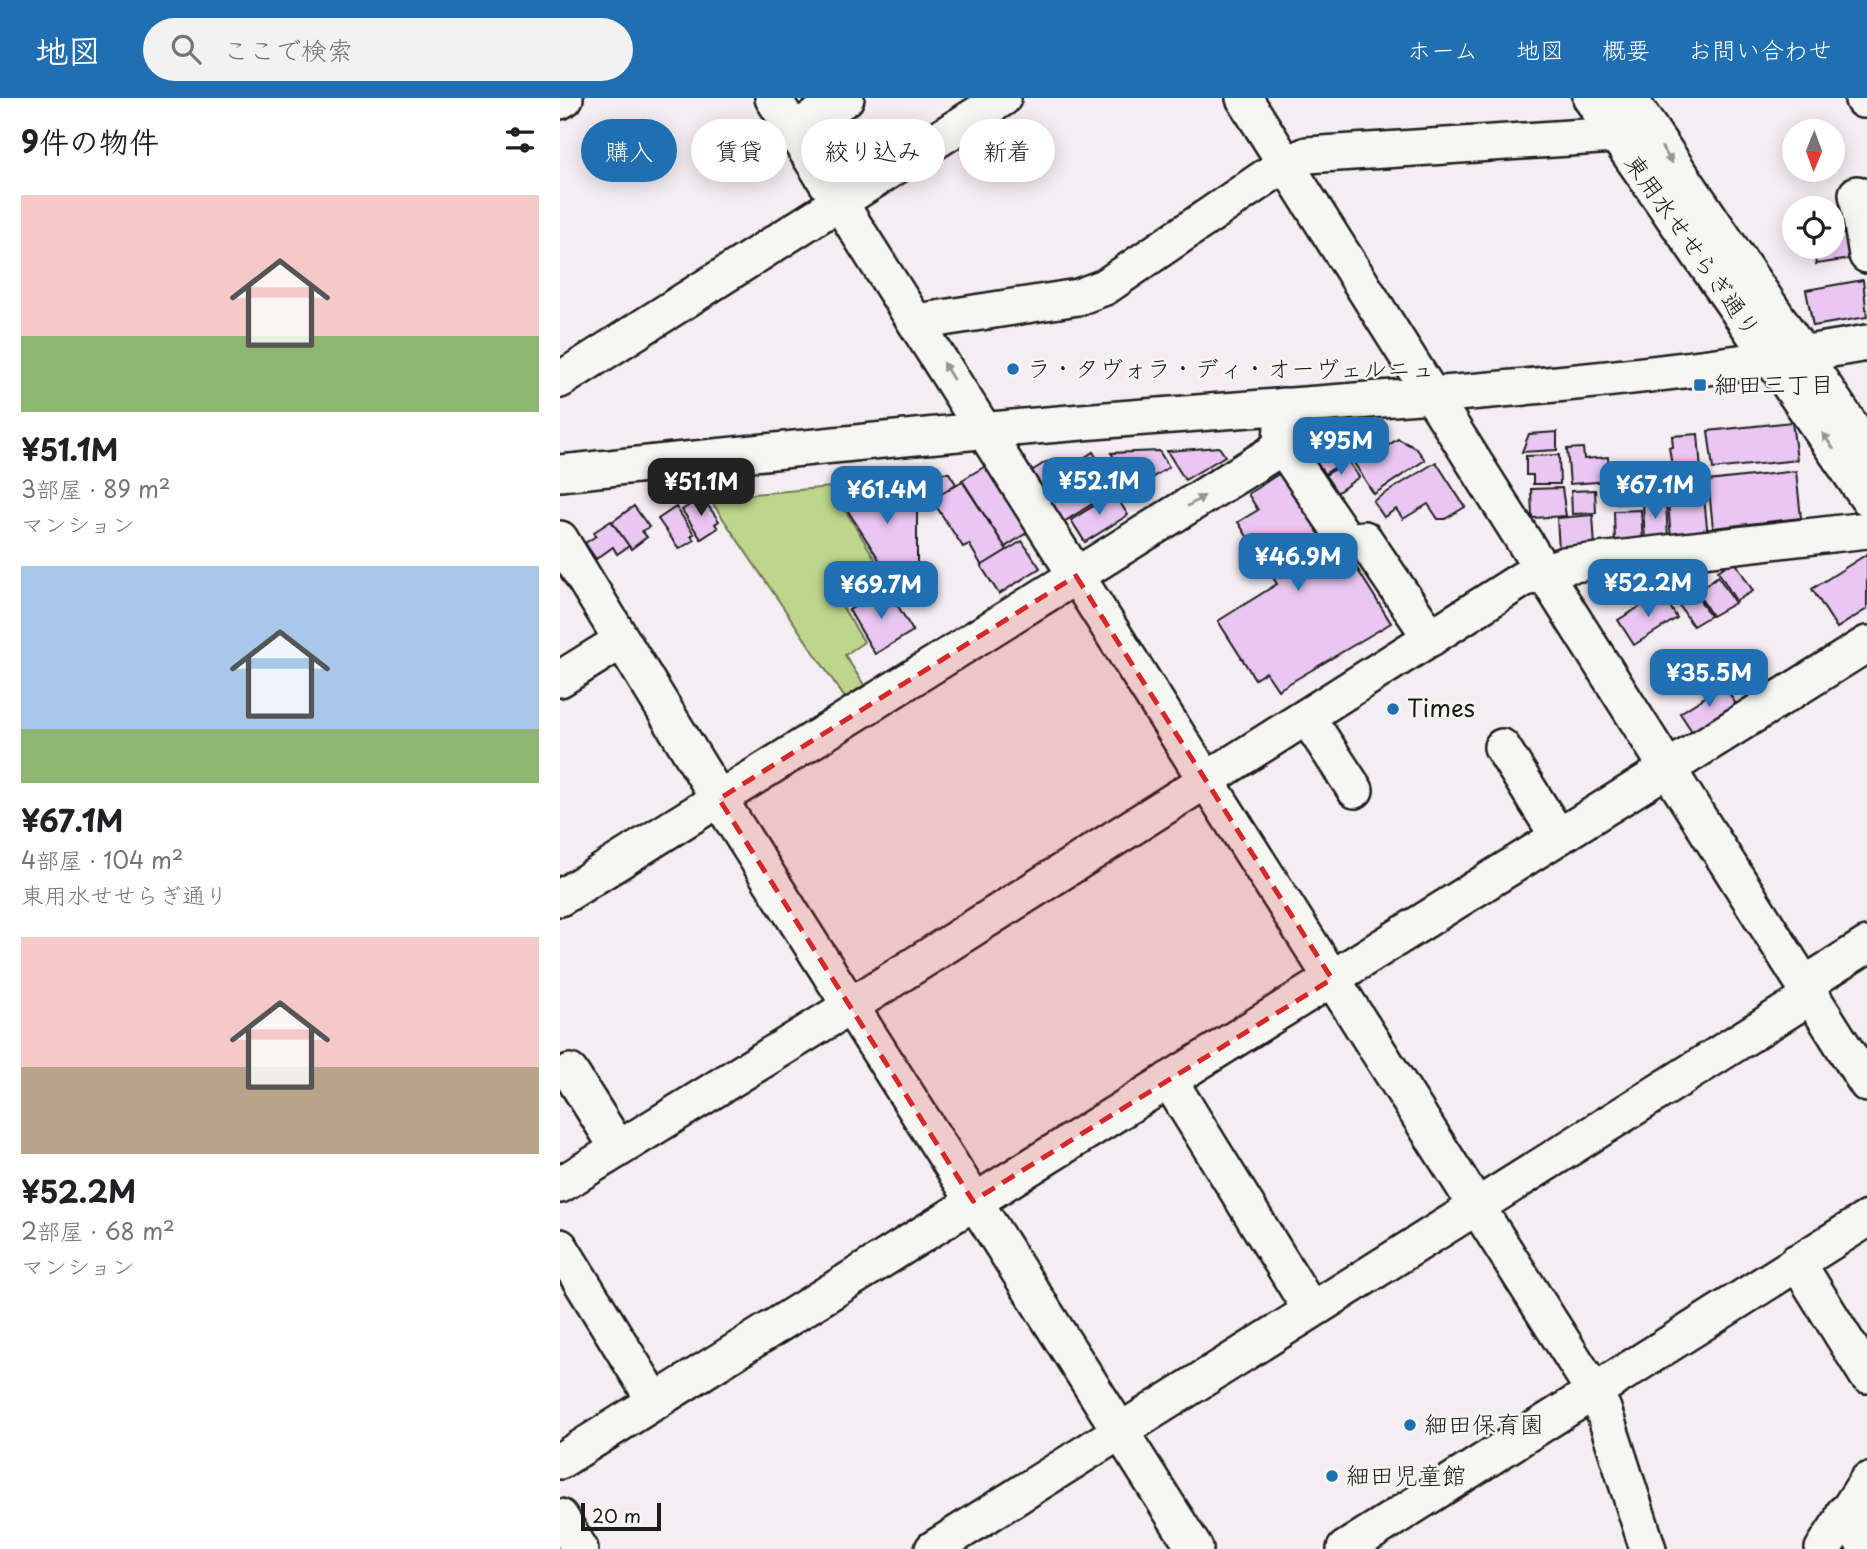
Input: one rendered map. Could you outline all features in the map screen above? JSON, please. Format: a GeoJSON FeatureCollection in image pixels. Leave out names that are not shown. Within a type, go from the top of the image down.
{"type":"FeatureCollection","features":[{"type":"Feature","properties":{"kind":"street"},"geometry":{"type":"LineString","coordinates":[[560,101],[565,98]]}},
{"type":"Feature","properties":{"kind":"street"},"geometry":{"type":"LineString","coordinates":[[773,98],[1594,1393],[1603,1409],[1648,1549]]}},
{"type":"Feature","properties":{"kind":"street"},"geometry":{"type":"LineString","coordinates":[[794,130],[846,98]]}},
{"type":"Feature","properties":{"kind":"street"},"geometry":{"type":"LineString","coordinates":[[560,380],[1003,98]]}},
{"type":"Feature","properties":{"kind":"street"},"geometry":{"type":"LineString","coordinates":[[1244,98],[1867,1084]]}},
{"type":"Feature","properties":{"kind":"street","name":"東用水せせらぎ通り"},"geometry":{"type":"LineString","coordinates":[[1591,98],[1629,117],[1770,360],[1867,496]]}},
{"type":"Feature","properties":{"kind":"street"},"geometry":{"type":"LineString","coordinates":[[917,322],[1078,297],[1105,287],[1286,165],[1307,155],[1629,117],[1805,354],[1815,375],[1867,450]]}},
{"type":"Feature","properties":{"kind":"street"},"geometry":{"type":"LineString","coordinates":[[1857,194],[1867,255]]}},
{"type":"Feature","properties":{"kind":"street"},"geometry":{"type":"LineString","coordinates":[[560,473],[985,429],[1432,395],[1770,360],[1867,343]]}},
{"type":"Feature","properties":{"kind":"street"},"geometry":{"type":"LineString","coordinates":[[1283,406],[1281,444],[1347,541],[1364,539],[1432,638]]}},
{"type":"Feature","properties":{"kind":"street"},"geometry":{"type":"LineString","coordinates":[[560,898],[1271,454],[1281,444]]}},
{"type":"Feature","properties":{"kind":"street"},"geometry":{"type":"LineString","coordinates":[[560,1185],[852,1006],[1523,579],[1564,565],[1867,530]]}},
{"type":"Feature","properties":{"kind":"street"},"geometry":{"type":"LineString","coordinates":[[560,539],[719,799],[852,1006],[1118,1432],[1195,1549]]}},
{"type":"Feature","properties":{"kind":"street"},"geometry":{"type":"LineString","coordinates":[[560,679],[621,641]]}},
{"type":"Feature","properties":{"kind":"street"},"geometry":{"type":"LineString","coordinates":[[560,1461],[1867,644]]}},
{"type":"Feature","properties":{"kind":"street"},"geometry":{"type":"LineString","coordinates":[[1307,717],[1355,790]]}},
{"type":"Feature","properties":{"kind":"street"},"geometry":{"type":"LineString","coordinates":[[1502,747],[1558,836]]}},
{"type":"Feature","properties":{"kind":"street"},"geometry":{"type":"LineString","coordinates":[[933,1549],[1476,1205],[1807,990],[1867,944]]}},
{"type":"Feature","properties":{"kind":"street"},"geometry":{"type":"LineString","coordinates":[[570,1072],[618,1148]]}},
{"type":"Feature","properties":{"kind":"street"},"geometry":{"type":"LineString","coordinates":[[1169,1080],[1311,1310]]}},
{"type":"Feature","properties":{"kind":"street"},"geometry":{"type":"LineString","coordinates":[[1345,1549],[1867,1219]]}},
{"type":"Feature","properties":{"kind":"street"},"geometry":{"type":"LineString","coordinates":[[560,1247],[655,1401]]}},
{"type":"Feature","properties":{"kind":"street"},"geometry":{"type":"LineString","coordinates":[[1797,1262],[1867,1375]]}},
{"type":"Feature","properties":{"kind":"street"},"geometry":{"type":"LineString","coordinates":[[1823,1549],[1867,1481]]}},
{"type":"Feature","properties":{"kind":"street"},"geometry":{"type":"LineString","coordinates":[[1844,1513],[1867,1548]]}},
{"type":"Feature","properties":{"kind":"street"},"geometry":{"type":"LineString","coordinates":[[560,1517],[580,1549]]}},
{"type":"Feature","properties":{"kind":"highlighted area"},"geometry":{"type":"Polygon","coordinates":[[[1076,576],[1332,979],[973,1201],[719,799],[1076,576]]]}},
{"type":"Feature","properties":{"kind":"green space"},"geometry":{"type":"Polygon","coordinates":[[[831,487],[888,580],[842,606],[864,642],[845,655],[864,685],[845,698],[709,498],[831,487]]]}},
{"type":"Feature","properties":{"kind":"building"},"geometry":{"type":"Polygon","coordinates":[[[1853,232],[1857,258],[1816,264],[1815,259],[1845,259],[1845,234],[1853,232]]]}},
{"type":"Feature","properties":{"kind":"building"},"geometry":{"type":"Polygon","coordinates":[[[1863,280],[1867,317],[1813,326],[1806,290],[1863,280]]]}},
{"type":"Feature","properties":{"kind":"building"},"geometry":{"type":"Polygon","coordinates":[[[1792,422],[1797,460],[1713,469],[1708,431],[1792,422]]]}},
{"type":"Feature","properties":{"kind":"building"},"geometry":{"type":"Polygon","coordinates":[[[1557,432],[1557,450],[1522,452],[1529,434],[1557,432]]]}},
{"type":"Feature","properties":{"kind":"building"},"geometry":{"type":"Polygon","coordinates":[[[1698,434],[1703,495],[1677,498],[1669,447],[1673,447],[1672,436],[1698,434]]]}},
{"type":"Feature","properties":{"kind":"building"},"geometry":{"type":"Polygon","coordinates":[[[1378,438],[1384,448],[1398,439],[1416,448],[1425,460],[1374,494],[1347,452],[1362,442],[1365,446],[1378,438]]]}},
{"type":"Feature","properties":{"kind":"building"},"geometry":{"type":"Polygon","coordinates":[[[1324,441],[1328,448],[1336,443],[1347,460],[1324,474],[1309,451],[1324,441]]]}},
{"type":"Feature","properties":{"kind":"building"},"geometry":{"type":"Polygon","coordinates":[[[1219,447],[1225,456],[1185,480],[1167,451],[1219,447]]]}},
{"type":"Feature","properties":{"kind":"building"},"geometry":{"type":"Polygon","coordinates":[[[1583,448],[1584,459],[1608,457],[1610,481],[1570,484],[1567,449],[1583,448]]]}},
{"type":"Feature","properties":{"kind":"building"},"geometry":{"type":"Polygon","coordinates":[[[1159,451],[1169,467],[1134,489],[1111,453],[1159,451]]]}},
{"type":"Feature","properties":{"kind":"building"},"geometry":{"type":"Polygon","coordinates":[[[1093,452],[1116,489],[1062,523],[1030,472],[1046,462],[1082,459],[1093,452]]]}},
{"type":"Feature","properties":{"kind":"building"},"geometry":{"type":"Polygon","coordinates":[[[1559,455],[1560,484],[1533,484],[1533,475],[1526,475],[1526,456],[1559,455]]]}},
{"type":"Feature","properties":{"kind":"building"},"geometry":{"type":"Polygon","coordinates":[[[1348,461],[1359,477],[1335,494],[1324,476],[1348,461]]]}},
{"type":"Feature","properties":{"kind":"building"},"geometry":{"type":"Polygon","coordinates":[[[1436,462],[1465,507],[1445,519],[1438,519],[1428,504],[1403,519],[1396,509],[1384,517],[1373,501],[1436,462]]]}},
{"type":"Feature","properties":{"kind":"building"},"geometry":{"type":"Polygon","coordinates":[[[1640,462],[1642,503],[1617,504],[1616,463],[1640,462]]]}},
{"type":"Feature","properties":{"kind":"building"},"geometry":{"type":"Polygon","coordinates":[[[1642,462],[1665,462],[1667,501],[1643,501],[1642,462]]]}},
{"type":"Feature","properties":{"kind":"building"},"geometry":{"type":"Polygon","coordinates":[[[989,464],[1031,530],[1005,547],[962,480],[989,464]]]}},
{"type":"Feature","properties":{"kind":"building"},"geometry":{"type":"Polygon","coordinates":[[[1796,471],[1801,518],[1713,528],[1708,481],[1796,471]]]}},
{"type":"Feature","properties":{"kind":"building"},"geometry":{"type":"Polygon","coordinates":[[[925,472],[949,473],[956,484],[931,500],[917,477],[925,472]]]}},
{"type":"Feature","properties":{"kind":"building"},"geometry":{"type":"Polygon","coordinates":[[[1280,473],[1285,474],[1348,572],[1356,567],[1391,623],[1278,690],[1266,672],[1255,679],[1218,621],[1277,584],[1238,522],[1258,510],[1248,494],[1280,473]]]}},
{"type":"Feature","properties":{"kind":"building"},"geometry":{"type":"Polygon","coordinates":[[[896,479],[917,513],[917,581],[900,592],[846,508],[851,505],[838,484],[896,479]]]}},
{"type":"Feature","properties":{"kind":"building"},"geometry":{"type":"Polygon","coordinates":[[[962,481],[1007,550],[982,566],[969,544],[963,547],[932,500],[962,481]]]}},
{"type":"Feature","properties":{"kind":"building"},"geometry":{"type":"Polygon","coordinates":[[[1562,488],[1566,516],[1532,518],[1531,489],[1562,488]]]}},
{"type":"Feature","properties":{"kind":"building"},"geometry":{"type":"Polygon","coordinates":[[[1595,490],[1596,513],[1572,514],[1571,491],[1595,490]]]}},
{"type":"Feature","properties":{"kind":"building"},"geometry":{"type":"Polygon","coordinates":[[[1114,493],[1128,515],[1085,542],[1071,520],[1114,493]]]}},
{"type":"Feature","properties":{"kind":"building"},"geometry":{"type":"Polygon","coordinates":[[[702,497],[719,521],[715,524],[718,528],[701,539],[682,510],[702,497]]]}},
{"type":"Feature","properties":{"kind":"building"},"geometry":{"type":"Polygon","coordinates":[[[1704,498],[1708,536],[1671,539],[1668,502],[1704,498]]]}},
{"type":"Feature","properties":{"kind":"building"},"geometry":{"type":"Polygon","coordinates":[[[1666,502],[1668,539],[1645,541],[1643,503],[1666,502]]]}},
{"type":"Feature","properties":{"kind":"building"},"geometry":{"type":"Polygon","coordinates":[[[634,506],[649,527],[642,531],[647,537],[631,549],[612,522],[634,506]]]}},
{"type":"Feature","properties":{"kind":"building"},"geometry":{"type":"Polygon","coordinates":[[[676,507],[694,534],[691,536],[694,540],[679,549],[658,519],[676,507]]]}},
{"type":"Feature","properties":{"kind":"building"},"geometry":{"type":"Polygon","coordinates":[[[1641,510],[1643,543],[1615,545],[1614,511],[1641,510]]]}},
{"type":"Feature","properties":{"kind":"building"},"geometry":{"type":"Polygon","coordinates":[[[1593,515],[1595,547],[1559,550],[1557,518],[1593,515]]]}},
{"type":"Feature","properties":{"kind":"building"},"geometry":{"type":"Polygon","coordinates":[[[611,521],[629,546],[617,554],[613,547],[596,559],[585,543],[596,536],[594,532],[611,521]]]}},
{"type":"Feature","properties":{"kind":"building"},"geometry":{"type":"Polygon","coordinates":[[[1022,541],[1040,568],[999,594],[981,566],[1022,541]]]}},
{"type":"Feature","properties":{"kind":"building"},"geometry":{"type":"Polygon","coordinates":[[[1867,554],[1867,609],[1837,628],[1812,589],[1867,554]]]}},
{"type":"Feature","properties":{"kind":"building"},"geometry":{"type":"Polygon","coordinates":[[[1734,560],[1753,591],[1736,601],[1718,571],[1734,560]]]}},
{"type":"Feature","properties":{"kind":"building"},"geometry":{"type":"Polygon","coordinates":[[[1681,571],[1710,616],[1693,626],[1664,582],[1681,571]]]}},
{"type":"Feature","properties":{"kind":"building"},"geometry":{"type":"Polygon","coordinates":[[[1718,576],[1735,603],[1712,616],[1697,592],[1718,576]]]}},
{"type":"Feature","properties":{"kind":"building"},"geometry":{"type":"Polygon","coordinates":[[[887,588],[913,631],[875,654],[849,610],[887,588]]]}},
{"type":"Feature","properties":{"kind":"building"},"geometry":{"type":"Polygon","coordinates":[[[1662,593],[1677,618],[1634,645],[1618,620],[1662,593]]]}},
{"type":"Feature","properties":{"kind":"building"},"geometry":{"type":"Polygon","coordinates":[[[1724,685],[1737,706],[1693,733],[1680,713],[1724,685]]]}},
{"type":"Feature","properties":{"kind":"place","name":"ラ・タヴォラ・ディ・オーヴェルニュ"},"geometry":{"type":"Point","coordinates":[1013,369]}},
{"type":"Feature","properties":{"kind":"place","name":"細田三丁目"},"geometry":{"type":"Point","coordinates":[1700,385]}},
{"type":"Feature","properties":{"kind":"place","name":"Times"},"geometry":{"type":"Point","coordinates":[1393,709]}},
{"type":"Feature","properties":{"kind":"place","name":"細田保育園"},"geometry":{"type":"Point","coordinates":[1410,1425]}},
{"type":"Feature","properties":{"kind":"place","name":"細田児童館"},"geometry":{"type":"Point","coordinates":[1332,1476]}}]}
